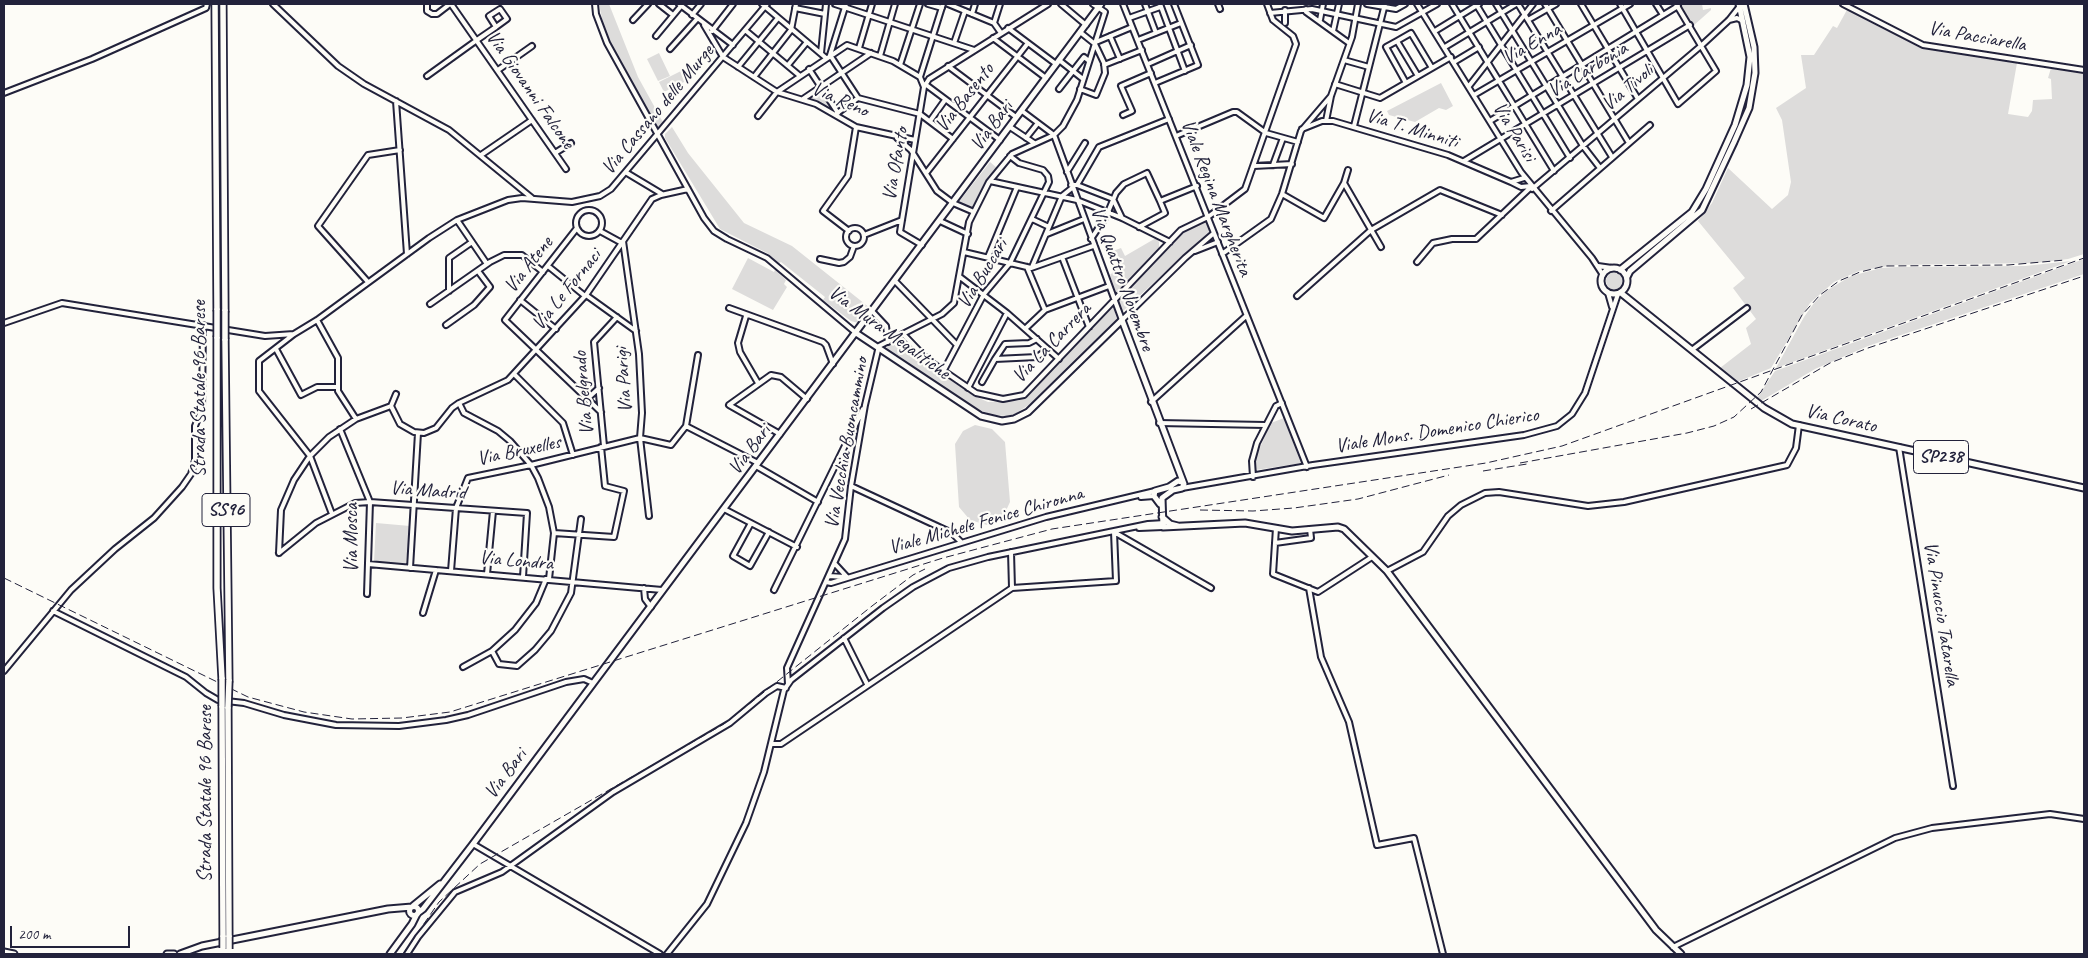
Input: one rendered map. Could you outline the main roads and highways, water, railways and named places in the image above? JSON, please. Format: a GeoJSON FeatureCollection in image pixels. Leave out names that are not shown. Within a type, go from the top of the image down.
{"type":"FeatureCollection","features":[{"type":"Feature","properties":{"kind":"highway","name":"Strada Statale 96 Barese"},"geometry":{"type":"LineString","coordinates":[[215,4],[217,588],[225,680]]}},
{"type":"Feature","properties":{"kind":"highway","name":"Strada Statale 96 Barese"},"geometry":{"type":"LineString","coordinates":[[223,4],[226,951]]}},
{"type":"Feature","properties":{"kind":"main road"},"geometry":{"type":"LineString","coordinates":[[1620,270],[1692,212],[1700,202],[1744,99],[1750,57],[1741,5]]}},
{"type":"Feature","properties":{"kind":"main road"},"geometry":{"type":"LineString","coordinates":[[1630,299],[1627,277],[1630,271],[1702,210],[1749,108],[1754,73],[1754,47],[1741,5]]}},
{"type":"Feature","properties":{"kind":"main road","name":"Via Bari"},"geometry":{"type":"LineString","coordinates":[[390,954],[418,913],[473,844],[651,608],[662,590],[781,434],[1100,6]]}},
{"type":"Feature","properties":{"kind":"main road"},"geometry":{"type":"LineString","coordinates":[[1627,277],[1620,270],[1612,268],[1603,275],[1601,283],[1608,293],[1619,293],[1627,284]]}},
{"type":"Feature","properties":{"kind":"main road","name":"Via Corato"},"geometry":{"type":"LineString","coordinates":[[1619,293],[1630,299],[1777,417],[1799,425],[2084,488]]}},
{"type":"Feature","properties":{"kind":"main road","name":"Via Mura Megalitiche"},"geometry":{"type":"LineString","coordinates":[[856,333],[879,346],[981,416],[1002,421],[1014,419],[1028,412],[1122,320]]}},
{"type":"Feature","properties":{"kind":"main road","name":"Via Quattro Novembre"},"geometry":{"type":"LineString","coordinates":[[1122,320],[1177,470],[1180,485],[1159,496],[1163,522]]}},
{"type":"Feature","properties":{"kind":"main road"},"geometry":{"type":"LineString","coordinates":[[1163,522],[1188,527],[1245,523],[1292,531],[1344,528],[1387,572],[1656,930],[1681,954]]}},
{"type":"Feature","properties":{"kind":"main road"},"geometry":{"type":"LineString","coordinates":[[1163,522],[1188,527]]}},
{"type":"Feature","properties":{"kind":"main road"},"geometry":{"type":"LineString","coordinates":[[410,927],[411,910],[444,881]]}},
{"type":"Feature","properties":{"kind":"main road"},"geometry":{"type":"LineString","coordinates":[[180,954],[202,946],[396,908],[418,913]]}},
{"type":"Feature","properties":{"kind":"main road"},"geometry":{"type":"LineString","coordinates":[[4,952],[14,954]]}},
{"type":"Feature","properties":{"kind":"main road"},"geometry":{"type":"LineString","coordinates":[[167,954],[174,954]]}},
{"type":"Feature","properties":{"kind":"railway"},"geometry":{"type":"LineString","coordinates":[[4,578],[248,697],[304,712],[352,719],[402,718],[450,712],[943,558],[1052,529],[1486,463],[1562,446],[2084,258]]}},
{"type":"Feature","properties":{"kind":"railway"},"geometry":{"type":"LineString","coordinates":[[1520,463],[1687,433],[1714,426],[1734,417],[1761,392],[1802,315],[1820,295],[1839,281],[1860,272],[1885,266],[2008,265],[2065,260]]}},
{"type":"Feature","properties":{"kind":"railway"},"geometry":{"type":"LineString","coordinates":[[1751,409],[1830,363],[1868,348],[2084,276]]}},
{"type":"Feature","properties":{"kind":"railway"},"geometry":{"type":"LineString","coordinates":[[1483,471],[1527,464]]}},
{"type":"Feature","properties":{"kind":"railway"},"geometry":{"type":"LineString","coordinates":[[1200,510],[1253,511],[1294,508],[1358,499],[1449,475]]}},
{"type":"Feature","properties":{"kind":"railway"},"geometry":{"type":"LineString","coordinates":[[403,954],[439,902],[480,864],[724,724],[872,606],[913,575],[925,569]]}}]}
